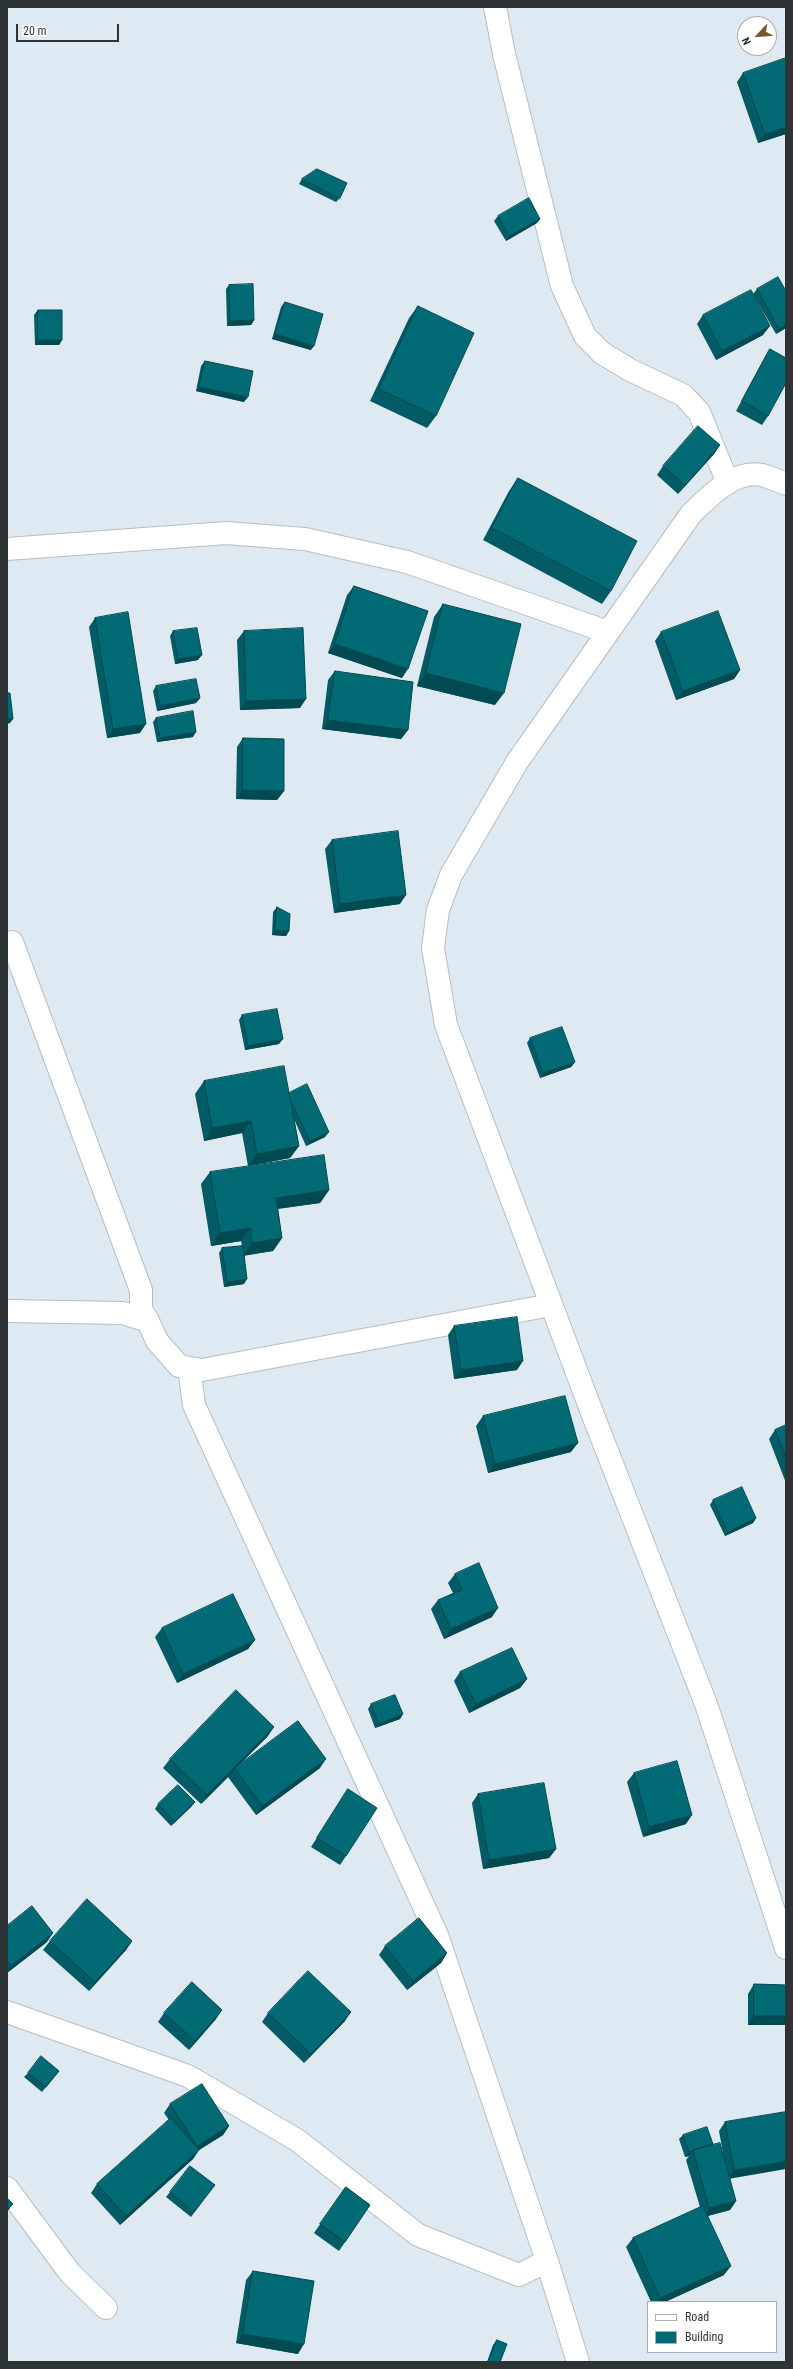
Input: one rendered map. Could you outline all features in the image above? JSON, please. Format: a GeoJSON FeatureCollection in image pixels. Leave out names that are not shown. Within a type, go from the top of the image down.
{"type":"FeatureCollection","features":[{"type":"Feature","properties":{"kind":"street"},"geometry":{"type":"LineString","coordinates":[[495,7],[504,54],[562,286],[585,336],[602,353],[630,370],[683,395],[699,412],[728,483]]}},
{"type":"Feature","properties":{"kind":"street"},"geometry":{"type":"LineString","coordinates":[[786,484],[762,475],[740,477],[716,491],[691,514],[517,762],[452,875],[438,910],[433,948],[438,986],[446,1025],[551,1305],[706,1704],[786,1948]]}},
{"type":"Feature","properties":{"kind":"street"},"geometry":{"type":"LineString","coordinates":[[7,549],[226,533],[305,538],[407,562],[608,632]]}},
{"type":"Feature","properties":{"kind":"street"},"geometry":{"type":"LineString","coordinates":[[12,942],[141,1290],[141,1310],[157,1341],[179,1366],[202,1370],[551,1305]]}},
{"type":"Feature","properties":{"kind":"street"},"geometry":{"type":"LineString","coordinates":[[7,1311],[123,1313],[148,1321]]}},
{"type":"Feature","properties":{"kind":"street"},"geometry":{"type":"LineString","coordinates":[[189,1368],[194,1405],[437,1935],[547,2261],[578,2362]]}},
{"type":"Feature","properties":{"kind":"street"},"geometry":{"type":"LineString","coordinates":[[7,2012],[188,2076],[297,2140],[418,2235],[519,2275],[547,2261]]}},
{"type":"Feature","properties":{"kind":"street"},"geometry":{"type":"LineString","coordinates":[[7,2188],[70,2273],[106,2308]]}},
{"type":"Feature","properties":{"kind":"building"},"geometry":{"type":"Polygon","coordinates":[[[786,58],[786,127],[765,134],[743,73],[786,58]]]}},
{"type":"Feature","properties":{"kind":"building"},"geometry":{"type":"Polygon","coordinates":[[[317,169],[347,183],[340,198],[302,179],[317,169]]]}},
{"type":"Feature","properties":{"kind":"building"},"geometry":{"type":"Polygon","coordinates":[[[529,198],[540,219],[509,236],[498,216],[529,198]]]}},
{"type":"Feature","properties":{"kind":"building"},"geometry":{"type":"Polygon","coordinates":[[[778,277],[786,291],[786,325],[779,329],[757,289],[778,277]]]}},
{"type":"Feature","properties":{"kind":"building"},"geometry":{"type":"Polygon","coordinates":[[[253,284],[254,320],[230,321],[229,285],[253,284]]]}},
{"type":"Feature","properties":{"kind":"building"},"geometry":{"type":"Polygon","coordinates":[[[751,290],[770,326],[722,351],[703,315],[751,290]]]}},
{"type":"Feature","properties":{"kind":"building"},"geometry":{"type":"Polygon","coordinates":[[[285,302],[323,314],[314,346],[275,334],[285,302]]]}},
{"type":"Feature","properties":{"kind":"building"},"geometry":{"type":"Polygon","coordinates":[[[418,306],[474,333],[436,416],[379,389],[418,306]]]}},
{"type":"Feature","properties":{"kind":"building"},"geometry":{"type":"Polygon","coordinates":[[[38,310],[62,310],[62,340],[38,340],[38,310]]]}},
{"type":"Feature","properties":{"kind":"building"},"geometry":{"type":"Polygon","coordinates":[[[770,349],[786,358],[786,383],[768,416],[742,401],[770,349]]]}},
{"type":"Feature","properties":{"kind":"building"},"geometry":{"type":"Polygon","coordinates":[[[205,361],[253,371],[248,397],[199,387],[205,361]]]}},
{"type":"Feature","properties":{"kind":"building"},"geometry":{"type":"Polygon","coordinates":[[[698,426],[720,445],[685,485],[663,466],[698,426]]]}},
{"type":"Feature","properties":{"kind":"building"},"geometry":{"type":"Polygon","coordinates":[[[518,478],[637,541],[611,591],[492,528],[518,478]]]}},
{"type":"Feature","properties":{"kind":"building"},"geometry":{"type":"Polygon","coordinates":[[[354,586],[428,611],[408,669],[335,644],[354,586]]]}},
{"type":"Feature","properties":{"kind":"building"},"geometry":{"type":"Polygon","coordinates":[[[443,604],[521,624],[504,693],[426,673],[443,604]]]}},
{"type":"Feature","properties":{"kind":"building"},"geometry":{"type":"Polygon","coordinates":[[[718,611],[740,670],[683,691],[661,632],[718,611]]]}},
{"type":"Feature","properties":{"kind":"building"},"geometry":{"type":"Polygon","coordinates":[[[128,612],[146,724],[113,729],[95,618],[128,612]]]}},
{"type":"Feature","properties":{"kind":"building"},"geometry":{"type":"Polygon","coordinates":[[[197,628],[202,655],[178,659],[173,631],[197,628]]]}},
{"type":"Feature","properties":{"kind":"building"},"geometry":{"type":"Polygon","coordinates":[[[303,628],[306,699],[246,701],[244,631],[303,628]]]}},
{"type":"Feature","properties":{"kind":"building"},"geometry":{"type":"Polygon","coordinates":[[[335,671],[413,682],[408,730],[328,720],[335,671]]]}},
{"type":"Feature","properties":{"kind":"building"},"geometry":{"type":"Polygon","coordinates":[[[196,679],[200,698],[160,706],[156,686],[196,679]]]}},
{"type":"Feature","properties":{"kind":"building"},"geometry":{"type":"Polygon","coordinates":[[[7,693],[10,693],[13,719],[7,719],[7,693]]]}},
{"type":"Feature","properties":{"kind":"building"},"geometry":{"type":"Polygon","coordinates":[[[193,711],[196,732],[160,738],[156,718],[193,711]]]}},
{"type":"Feature","properties":{"kind":"building"},"geometry":{"type":"Polygon","coordinates":[[[243,738],[284,739],[284,791],[243,790],[243,738]]]}},
{"type":"Feature","properties":{"kind":"building"},"geometry":{"type":"Polygon","coordinates":[[[398,831],[406,895],[340,904],[332,840],[398,831]]]}},
{"type":"Feature","properties":{"kind":"building"},"geometry":{"type":"Polygon","coordinates":[[[277,907],[290,914],[289,931],[275,930],[277,907]]]}},
{"type":"Feature","properties":{"kind":"building"},"geometry":{"type":"Polygon","coordinates":[[[277,1009],[283,1039],[248,1046],[242,1015],[277,1009]]]}},
{"type":"Feature","properties":{"kind":"building"},"geometry":{"type":"Polygon","coordinates":[[[562,1027],[575,1062],[543,1073],[530,1038],[562,1027]]]}},
{"type":"Feature","properties":{"kind":"building"},"geometry":{"type":"Polygon","coordinates":[[[284,1066],[299,1146],[257,1154],[251,1121],[212,1128],[204,1081],[284,1066]]]}},
{"type":"Feature","properties":{"kind":"building"},"geometry":{"type":"Polygon","coordinates":[[[307,1084],[329,1132],[310,1141],[290,1099],[289,1093],[307,1084]]]}},
{"type":"Feature","properties":{"kind":"building"},"geometry":{"type":"Polygon","coordinates":[[[324,1155],[329,1190],[276,1198],[282,1238],[252,1243],[250,1228],[220,1233],[210,1172],[324,1155]]]}},
{"type":"Feature","properties":{"kind":"building"},"geometry":{"type":"Polygon","coordinates":[[[243,1246],[247,1279],[227,1282],[222,1248],[243,1246]]]}},
{"type":"Feature","properties":{"kind":"building"},"geometry":{"type":"Polygon","coordinates":[[[517,1317],[523,1361],[461,1370],[454,1326],[517,1317]]]}},
{"type":"Feature","properties":{"kind":"building"},"geometry":{"type":"Polygon","coordinates":[[[565,1396],[578,1443],[495,1464],[483,1416],[565,1396]]]}},
{"type":"Feature","properties":{"kind":"building"},"geometry":{"type":"Polygon","coordinates":[[[786,1425],[786,1457],[775,1430],[786,1425]]]}},
{"type":"Feature","properties":{"kind":"building"},"geometry":{"type":"Polygon","coordinates":[[[742,1487],[756,1518],[728,1532],[713,1500],[742,1487]]]}},
{"type":"Feature","properties":{"kind":"building"},"geometry":{"type":"Polygon","coordinates":[[[479,1563],[498,1608],[451,1629],[438,1600],[462,1590],[455,1574],[479,1563]]]}},
{"type":"Feature","properties":{"kind":"building"},"geometry":{"type":"Polygon","coordinates":[[[233,1594],[255,1640],[183,1674],[162,1628],[233,1594]]]}},
{"type":"Feature","properties":{"kind":"building"},"geometry":{"type":"Polygon","coordinates":[[[512,1648],[527,1679],[476,1704],[460,1672],[512,1648]]]}},
{"type":"Feature","properties":{"kind":"building"},"geometry":{"type":"Polygon","coordinates":[[[236,1690],[274,1727],[207,1795],[170,1759],[236,1690]]]}},
{"type":"Feature","properties":{"kind":"building"},"geometry":{"type":"Polygon","coordinates":[[[395,1695],[403,1714],[379,1724],[371,1704],[395,1695]]]}},
{"type":"Feature","properties":{"kind":"building"},"geometry":{"type":"Polygon","coordinates":[[[298,1721],[326,1759],[262,1806],[235,1768],[298,1721]]]}},
{"type":"Feature","properties":{"kind":"building"},"geometry":{"type":"Polygon","coordinates":[[[677,1761],[692,1815],[649,1827],[634,1773],[677,1761]]]}},
{"type":"Feature","properties":{"kind":"building"},"geometry":{"type":"Polygon","coordinates":[[[544,1783],[556,1849],[489,1860],[478,1794],[544,1783]]]}},
{"type":"Feature","properties":{"kind":"building"},"geometry":{"type":"Polygon","coordinates":[[[178,1785],[195,1802],[175,1821],[158,1804],[178,1785]]]}},
{"type":"Feature","properties":{"kind":"building"},"geometry":{"type":"Polygon","coordinates":[[[348,1789],[377,1808],[346,1856],[317,1838],[348,1789]]]}},
{"type":"Feature","properties":{"kind":"building"},"geometry":{"type":"Polygon","coordinates":[[[87,1899],[132,1941],[95,1982],[50,1941],[87,1899]]]}},
{"type":"Feature","properties":{"kind":"building"},"geometry":{"type":"Polygon","coordinates":[[[32,1906],[53,1933],[11,1966],[7,1961],[7,1926],[32,1906]]]}},
{"type":"Feature","properties":{"kind":"building"},"geometry":{"type":"Polygon","coordinates":[[[419,1918],[447,1953],[413,1981],[385,1946],[419,1918]]]}},
{"type":"Feature","properties":{"kind":"building"},"geometry":{"type":"Polygon","coordinates":[[[308,1971],[351,2012],[311,2054],[268,2013],[308,1971]]]}},
{"type":"Feature","properties":{"kind":"building"},"geometry":{"type":"Polygon","coordinates":[[[192,1982],[222,2010],[195,2041],[164,2013],[192,1982]]]}},
{"type":"Feature","properties":{"kind":"building"},"geometry":{"type":"Polygon","coordinates":[[[754,1984],[786,1985],[786,2016],[754,2016],[754,1984]]]}},
{"type":"Feature","properties":{"kind":"building"},"geometry":{"type":"Polygon","coordinates":[[[41,2056],[59,2071],[46,2087],[28,2073],[41,2056]]]}},
{"type":"Feature","properties":{"kind":"building"},"geometry":{"type":"Polygon","coordinates":[[[202,2084],[229,2126],[197,2146],[170,2104],[202,2084]]]}},
{"type":"Feature","properties":{"kind":"building"},"geometry":{"type":"Polygon","coordinates":[[[786,2112],[786,2161],[734,2170],[725,2122],[786,2112]]]}},
{"type":"Feature","properties":{"kind":"building"},"geometry":{"type":"Polygon","coordinates":[[[171,2118],[199,2150],[126,2216],[97,2184],[171,2118]]]}},
{"type":"Feature","properties":{"kind":"building"},"geometry":{"type":"Polygon","coordinates":[[[707,2127],[713,2144],[689,2152],[683,2135],[707,2127]]]}},
{"type":"Feature","properties":{"kind":"building"},"geometry":{"type":"Polygon","coordinates":[[[720,2143],[736,2201],[709,2208],[693,2150],[720,2143]]]}},
{"type":"Feature","properties":{"kind":"building"},"geometry":{"type":"Polygon","coordinates":[[[190,2166],[215,2185],[194,2212],[170,2192],[190,2166]]]}},
{"type":"Feature","properties":{"kind":"building"},"geometry":{"type":"Polygon","coordinates":[[[346,2187],[370,2205],[345,2242],[320,2224],[346,2187]]]}},
{"type":"Feature","properties":{"kind":"building"},"geometry":{"type":"Polygon","coordinates":[[[7,2198],[13,2204],[7,2209],[7,2198]]]}},
{"type":"Feature","properties":{"kind":"building"},"geometry":{"type":"Polygon","coordinates":[[[703,2206],[731,2266],[660,2298],[633,2238],[703,2206]]]}},
{"type":"Feature","properties":{"kind":"building"},"geometry":{"type":"Polygon","coordinates":[[[253,2271],[314,2281],[304,2344],[243,2334],[253,2271]]]}},
{"type":"Feature","properties":{"kind":"building"},"geometry":{"type":"Polygon","coordinates":[[[497,2340],[507,2344],[500,2362],[488,2362],[497,2340]]]}}]}
